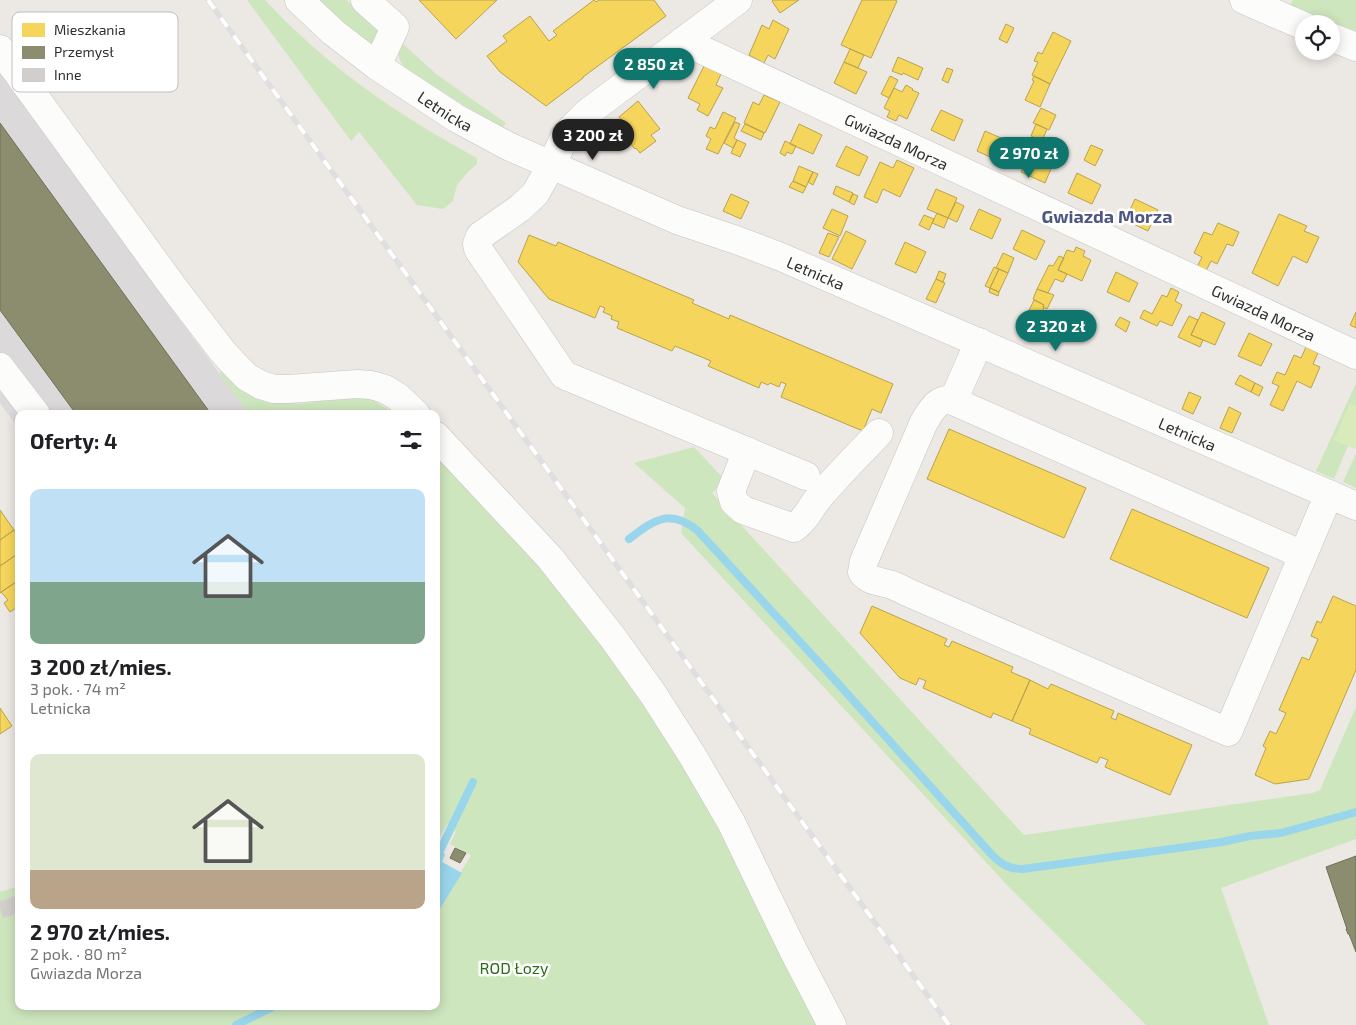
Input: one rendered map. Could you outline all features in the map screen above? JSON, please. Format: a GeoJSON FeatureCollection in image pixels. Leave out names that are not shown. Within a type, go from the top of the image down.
{"type":"FeatureCollection","features":[{"type":"Feature","properties":{"kind":"street","name":"Letnicka"},"geometry":{"type":"LineString","coordinates":[[299,0],[333,32],[377,66],[456,118],[508,146],[677,220],[781,257],[1356,506]]}},
{"type":"Feature","properties":{"kind":"street"},"geometry":{"type":"LineString","coordinates":[[366,0],[395,26],[377,66]]}},
{"type":"Feature","properties":{"kind":"street"},"geometry":{"type":"LineString","coordinates":[[737,0],[587,113],[566,134],[535,194],[520,208],[480,236],[477,244],[478,249],[564,375],[806,476]]}},
{"type":"Feature","properties":{"kind":"street"},"geometry":{"type":"LineString","coordinates":[[1244,0],[1295,22]]}},
{"type":"Feature","properties":{"kind":"street"},"geometry":{"type":"LineString","coordinates":[[1340,41],[1356,47]]}},
{"type":"Feature","properties":{"kind":"street","name":"Gwiazda Morza"},"geometry":{"type":"LineString","coordinates":[[683,42],[1356,355]]}},
{"type":"Feature","properties":{"kind":"street"},"geometry":{"type":"LineString","coordinates":[[0,48],[12,65]]}},
{"type":"Feature","properties":{"kind":"street"},"geometry":{"type":"LineString","coordinates":[[32,92],[174,288],[223,352],[247,376],[261,385],[274,389],[357,384],[371,385],[386,389],[412,410]]}},
{"type":"Feature","properties":{"kind":"street"},"geometry":{"type":"LineString","coordinates":[[953,401],[979,342]]}},
{"type":"Feature","properties":{"kind":"street"},"geometry":{"type":"LineString","coordinates":[[0,367],[33,410]]}},
{"type":"Feature","properties":{"kind":"street"},"geometry":{"type":"LineString","coordinates":[[1303,555],[953,401],[944,400],[938,403],[929,414],[919,432],[864,561],[862,572],[870,579],[902,589],[1228,732],[1329,494]]}},
{"type":"Feature","properties":{"kind":"street"},"geometry":{"type":"LineString","coordinates":[[747,451],[731,491],[734,502],[743,510],[794,528],[806,516],[819,497],[879,433]]}},
{"type":"Feature","properties":{"kind":"street"},"geometry":{"type":"LineString","coordinates":[[440,440],[550,558],[613,638],[652,694],[692,755],[731,822],[793,950],[832,1025]]}},
{"type":"Feature","properties":{"kind":"shaded area"},"geometry":{"type":"Polygon","coordinates":[[[0,74],[246,410],[15,410],[15,424],[0,403],[0,74]]]}},
{"type":"Feature","properties":{"kind":"green space"},"geometry":{"type":"Polygon","coordinates":[[[247,0],[265,0],[312,46],[364,88],[419,125],[477,158],[477,164],[457,185],[453,201],[443,209],[417,205],[359,132],[351,141],[247,0]]]}},
{"type":"Feature","properties":{"kind":"green space"},"geometry":{"type":"Polygon","coordinates":[[[320,0],[347,0],[362,14],[383,28],[374,44],[354,31],[320,0]]]}},
{"type":"Feature","properties":{"kind":"green space"},"geometry":{"type":"Polygon","coordinates":[[[1293,0],[1356,0],[1356,31],[1340,25],[1340,15],[1314,15],[1290,6],[1293,0]]]}},
{"type":"Feature","properties":{"kind":"green space"},"geometry":{"type":"Polygon","coordinates":[[[401,42],[436,74],[506,123],[503,127],[463,105],[406,69],[401,63],[399,56],[401,42]]]}},
{"type":"Feature","properties":{"kind":"green space"},"geometry":{"type":"Polygon","coordinates":[[[222,371],[237,387],[258,397],[300,404],[349,397],[373,400],[389,410],[246,410],[219,373],[222,371]]]}},
{"type":"Feature","properties":{"kind":"green space"},"geometry":{"type":"Polygon","coordinates":[[[1356,383],[1356,406],[1350,404],[1335,440],[1348,446],[1334,479],[1316,471],[1356,383]]]}},
{"type":"Feature","properties":{"kind":"green space"},"geometry":{"type":"Polygon","coordinates":[[[1350,403],[1356,406],[1356,449],[1334,440],[1350,403]]]}},
{"type":"Feature","properties":{"kind":"green space"},"geometry":{"type":"Polygon","coordinates":[[[694,447],[725,480],[712,493],[1024,835],[1312,793],[1320,790],[1356,707],[1356,839],[1221,888],[1269,1025],[1146,1025],[1008,886],[681,533],[685,508],[634,463],[694,447]]]}},
{"type":"Feature","properties":{"kind":"green space"},"geometry":{"type":"Polygon","coordinates":[[[1356,453],[1356,488],[1343,482],[1356,453]]]}},
{"type":"Feature","properties":{"kind":"green space","name":"ROD Łozy"},"geometry":{"type":"Polygon","coordinates":[[[440,460],[564,588],[625,670],[697,784],[734,852],[817,1025],[0,1025],[0,892],[15,887],[15,1010],[440,1010],[440,908],[471,855],[450,844],[456,832],[447,824],[440,837],[440,460]]]}},
{"type":"Feature","properties":{"kind":"water"},"geometry":{"type":"Polygon","coordinates":[[[440,851],[445,854],[442,862],[462,873],[440,909],[440,851]]]}},
{"type":"Feature","properties":{"kind":"building: Mieszkania"},"geometry":{"type":"Polygon","coordinates":[[[419,0],[497,0],[456,39],[419,0]]]}},
{"type":"Feature","properties":{"kind":"building: Mieszkania"},"geometry":{"type":"Polygon","coordinates":[[[594,0],[596,2],[599,0],[654,0],[666,16],[546,106],[500,72],[487,56],[507,41],[503,36],[530,16],[549,41],[557,35],[553,31],[594,0]]]}},
{"type":"Feature","properties":{"kind":"building: Mieszkania"},"geometry":{"type":"Polygon","coordinates":[[[773,0],[799,0],[780,13],[773,0]]]}},
{"type":"Feature","properties":{"kind":"building: Mieszkania"},"geometry":{"type":"Polygon","coordinates":[[[862,0],[897,1],[871,58],[841,45],[862,0]]]}},
{"type":"Feature","properties":{"kind":"building: Mieszkania"},"geometry":{"type":"Polygon","coordinates":[[[773,20],[789,29],[775,59],[768,55],[764,63],[749,55],[762,25],[769,29],[773,20]]]}},
{"type":"Feature","properties":{"kind":"building: Mieszkania"},"geometry":{"type":"Polygon","coordinates":[[[1006,24],[1014,28],[1007,43],[999,39],[1006,24]]]}},
{"type":"Feature","properties":{"kind":"building: Mieszkania"},"geometry":{"type":"Polygon","coordinates":[[[1053,32],[1071,41],[1050,84],[1032,75],[1038,62],[1034,61],[1038,52],[1042,54],[1053,32]]]}},
{"type":"Feature","properties":{"kind":"building: Mieszkania"},"geometry":{"type":"Polygon","coordinates":[[[850,49],[864,55],[858,68],[844,62],[850,49]]]}},
{"type":"Feature","properties":{"kind":"building: Mieszkania"},"geometry":{"type":"Polygon","coordinates":[[[898,57],[923,68],[918,80],[903,73],[902,75],[892,71],[898,57]]]}},
{"type":"Feature","properties":{"kind":"building: Mieszkania"},"geometry":{"type":"Polygon","coordinates":[[[844,62],[867,72],[856,94],[834,83],[844,62]]]}},
{"type":"Feature","properties":{"kind":"building: Mieszkania"},"geometry":{"type":"Polygon","coordinates":[[[704,66],[721,74],[716,85],[723,88],[708,116],[697,110],[700,104],[688,98],[704,66]]]}},
{"type":"Feature","properties":{"kind":"building: Mieszkania"},"geometry":{"type":"Polygon","coordinates":[[[947,68],[953,70],[948,83],[942,80],[947,68]]]}},
{"type":"Feature","properties":{"kind":"building: Mieszkania"},"geometry":{"type":"Polygon","coordinates":[[[890,76],[898,80],[889,98],[881,94],[890,76]]]}},
{"type":"Feature","properties":{"kind":"building: Mieszkania"},"geometry":{"type":"Polygon","coordinates":[[[1034,76],[1050,84],[1040,107],[1025,100],[1034,81],[1032,80],[1034,76]]]}},
{"type":"Feature","properties":{"kind":"building: Mieszkania"},"geometry":{"type":"Polygon","coordinates":[[[906,85],[919,93],[907,119],[899,115],[896,121],[887,117],[890,111],[884,108],[894,88],[902,92],[906,85]]]}},
{"type":"Feature","properties":{"kind":"building: Mieszkania"},"geometry":{"type":"Polygon","coordinates":[[[764,95],[780,102],[765,133],[744,123],[753,102],[759,105],[764,95]]]}},
{"type":"Feature","properties":{"kind":"building: Mieszkania"},"geometry":{"type":"Polygon","coordinates":[[[638,101],[660,129],[651,135],[656,141],[640,153],[624,137],[630,131],[619,117],[638,101]]]}},
{"type":"Feature","properties":{"kind":"building: Mieszkania"},"geometry":{"type":"Polygon","coordinates":[[[1041,108],[1056,115],[1049,130],[1033,123],[1041,108]]]}},
{"type":"Feature","properties":{"kind":"building: Mieszkania"},"geometry":{"type":"Polygon","coordinates":[[[941,110],[963,120],[954,141],[931,130],[941,110]]]}},
{"type":"Feature","properties":{"kind":"building: Mieszkania"},"geometry":{"type":"Polygon","coordinates":[[[723,112],[736,118],[718,154],[706,149],[711,139],[706,136],[710,127],[715,129],[723,112]]]}},
{"type":"Feature","properties":{"kind":"building: Mieszkania"},"geometry":{"type":"Polygon","coordinates":[[[735,122],[740,124],[734,138],[737,140],[733,148],[724,143],[735,122]]]}},
{"type":"Feature","properties":{"kind":"building: Mieszkania"},"geometry":{"type":"Polygon","coordinates":[[[745,124],[764,133],[761,140],[741,131],[745,124]]]}},
{"type":"Feature","properties":{"kind":"building: Mieszkania"},"geometry":{"type":"Polygon","coordinates":[[[799,124],[822,135],[813,154],[790,144],[799,124]]]}},
{"type":"Feature","properties":{"kind":"building: Mieszkania"},"geometry":{"type":"Polygon","coordinates":[[[1036,124],[1047,129],[1042,141],[1031,136],[1036,124]]]}},
{"type":"Feature","properties":{"kind":"building: Mieszkania"},"geometry":{"type":"Polygon","coordinates":[[[985,131],[1008,141],[999,161],[977,151],[985,131]]]}},
{"type":"Feature","properties":{"kind":"building: Mieszkania"},"geometry":{"type":"Polygon","coordinates":[[[1037,139],[1060,150],[1053,164],[1030,153],[1037,139]]]}},
{"type":"Feature","properties":{"kind":"building: Mieszkania"},"geometry":{"type":"Polygon","coordinates":[[[737,140],[746,144],[740,157],[731,153],[737,140]]]}},
{"type":"Feature","properties":{"kind":"building: Mieszkania"},"geometry":{"type":"Polygon","coordinates":[[[785,141],[796,146],[792,154],[787,152],[785,156],[780,153],[785,141]]]}},
{"type":"Feature","properties":{"kind":"building: Mieszkania"},"geometry":{"type":"Polygon","coordinates":[[[1091,145],[1103,150],[1095,166],[1084,160],[1091,145]]]}},
{"type":"Feature","properties":{"kind":"building: Mieszkania"},"geometry":{"type":"Polygon","coordinates":[[[846,146],[868,157],[859,176],[836,166],[846,146]]]}},
{"type":"Feature","properties":{"kind":"building: Mieszkania"},"geometry":{"type":"Polygon","coordinates":[[[1030,153],[1053,164],[1045,183],[1021,172],[1030,153]]]}},
{"type":"Feature","properties":{"kind":"building: Mieszkania"},"geometry":{"type":"Polygon","coordinates":[[[897,160],[914,168],[900,197],[883,189],[877,203],[864,197],[880,162],[893,168],[897,160]]]}},
{"type":"Feature","properties":{"kind":"building: Mieszkania"},"geometry":{"type":"Polygon","coordinates":[[[799,166],[813,172],[806,187],[793,181],[799,166]]]}},
{"type":"Feature","properties":{"kind":"building: Mieszkania"},"geometry":{"type":"Polygon","coordinates":[[[813,172],[818,174],[813,185],[808,182],[813,172]]]}},
{"type":"Feature","properties":{"kind":"building: Mieszkania"},"geometry":{"type":"Polygon","coordinates":[[[1077,173],[1101,185],[1092,204],[1068,193],[1077,173]]]}},
{"type":"Feature","properties":{"kind":"building: Mieszkania"},"geometry":{"type":"Polygon","coordinates":[[[793,181],[806,187],[803,193],[789,187],[793,181]]]}},
{"type":"Feature","properties":{"kind":"building: Mieszkania"},"geometry":{"type":"Polygon","coordinates":[[[836,186],[853,193],[849,202],[833,194],[836,186]]]}},
{"type":"Feature","properties":{"kind":"building: Mieszkania"},"geometry":{"type":"Polygon","coordinates":[[[936,189],[957,198],[948,218],[927,209],[936,189]]]}},
{"type":"Feature","properties":{"kind":"building: Mieszkania"},"geometry":{"type":"Polygon","coordinates":[[[731,194],[749,202],[741,219],[723,211],[731,194]]]}},
{"type":"Feature","properties":{"kind":"building: Mieszkania"},"geometry":{"type":"Polygon","coordinates":[[[853,194],[858,196],[854,205],[849,202],[853,194]]]}},
{"type":"Feature","properties":{"kind":"building: Mieszkania"},"geometry":{"type":"Polygon","coordinates":[[[1135,199],[1158,210],[1148,231],[1125,220],[1135,199]]]}},
{"type":"Feature","properties":{"kind":"building: Mieszkania"},"geometry":{"type":"Polygon","coordinates":[[[956,202],[964,206],[957,222],[948,218],[956,202]]]}},
{"type":"Feature","properties":{"kind":"building: Mieszkania"},"geometry":{"type":"Polygon","coordinates":[[[832,209],[848,216],[840,236],[823,228],[832,209]]]}},
{"type":"Feature","properties":{"kind":"building: Mieszkania"},"geometry":{"type":"Polygon","coordinates":[[[979,209],[1001,219],[992,239],[970,229],[979,209]]]}},
{"type":"Feature","properties":{"kind":"building: Mieszkania"},"geometry":{"type":"Polygon","coordinates":[[[937,213],[948,218],[944,228],[932,223],[937,213]]]}},
{"type":"Feature","properties":{"kind":"building: Mieszkania"},"geometry":{"type":"Polygon","coordinates":[[[1279,214],[1307,226],[1304,231],[1319,237],[1307,263],[1293,256],[1278,286],[1252,273],[1279,214]]]}},
{"type":"Feature","properties":{"kind":"building: Mieszkania"},"geometry":{"type":"Polygon","coordinates":[[[924,215],[934,219],[929,230],[919,225],[924,215]]]}},
{"type":"Feature","properties":{"kind":"building: Mieszkania"},"geometry":{"type":"Polygon","coordinates":[[[1218,223],[1239,232],[1233,246],[1227,244],[1217,264],[1211,261],[1206,271],[1197,267],[1202,257],[1194,253],[1204,232],[1212,235],[1218,223]]]}},
{"type":"Feature","properties":{"kind":"building: Mieszkania"},"geometry":{"type":"Polygon","coordinates":[[[1022,230],[1045,241],[1036,260],[1013,249],[1022,230]]]}},
{"type":"Feature","properties":{"kind":"building: Mieszkania"},"geometry":{"type":"Polygon","coordinates":[[[846,231],[866,241],[852,269],[832,259],[846,231]]]}},
{"type":"Feature","properties":{"kind":"building: Mieszkania"},"geometry":{"type":"Polygon","coordinates":[[[828,233],[839,237],[829,257],[819,253],[828,233]]]}},
{"type":"Feature","properties":{"kind":"building: Mieszkania"},"geometry":{"type":"Polygon","coordinates":[[[529,235],[556,246],[558,242],[694,300],[692,303],[729,319],[730,315],[893,384],[881,413],[872,409],[863,431],[781,397],[786,384],[781,382],[779,387],[761,382],[759,388],[708,366],[711,361],[675,346],[672,351],[617,328],[619,322],[611,319],[612,316],[603,312],[605,308],[600,306],[595,318],[549,299],[518,262],[529,235]]]}},
{"type":"Feature","properties":{"kind":"building: Mieszkania"},"geometry":{"type":"Polygon","coordinates":[[[905,242],[926,252],[916,273],[895,264],[905,242]]]}},
{"type":"Feature","properties":{"kind":"building: Mieszkania"},"geometry":{"type":"Polygon","coordinates":[[[1076,247],[1085,251],[1083,256],[1091,260],[1082,281],[1058,270],[1067,250],[1074,252],[1076,247]]]}},
{"type":"Feature","properties":{"kind":"building: Mieszkania"},"geometry":{"type":"Polygon","coordinates":[[[1003,253],[1014,258],[1008,273],[996,268],[1003,253]]]}},
{"type":"Feature","properties":{"kind":"building: Mieszkania"},"geometry":{"type":"Polygon","coordinates":[[[1059,256],[1064,258],[1058,270],[1067,274],[1063,282],[1055,279],[1048,293],[1037,289],[1049,265],[1053,266],[1059,256]]]}},
{"type":"Feature","properties":{"kind":"building: Mieszkania"},"geometry":{"type":"Polygon","coordinates":[[[994,267],[999,269],[990,288],[985,286],[994,267]]]}},
{"type":"Feature","properties":{"kind":"building: Mieszkania"},"geometry":{"type":"Polygon","coordinates":[[[999,269],[1008,273],[999,292],[990,288],[999,269]]]}},
{"type":"Feature","properties":{"kind":"building: Mieszkania"},"geometry":{"type":"Polygon","coordinates":[[[939,271],[946,274],[943,282],[936,279],[939,271]]]}},
{"type":"Feature","properties":{"kind":"building: Mieszkania"},"geometry":{"type":"Polygon","coordinates":[[[1116,272],[1138,283],[1129,302],[1107,292],[1116,272]]]}},
{"type":"Feature","properties":{"kind":"building: Mieszkania"},"geometry":{"type":"Polygon","coordinates":[[[936,279],[945,283],[936,303],[926,299],[936,279]]]}},
{"type":"Feature","properties":{"kind":"building: Mieszkania"},"geometry":{"type":"Polygon","coordinates":[[[990,288],[999,292],[998,296],[989,292],[990,288]]]}},
{"type":"Feature","properties":{"kind":"building: Mieszkania"},"geometry":{"type":"Polygon","coordinates":[[[1171,288],[1179,292],[1175,301],[1182,305],[1172,326],[1160,321],[1157,326],[1140,318],[1144,310],[1152,314],[1162,295],[1167,297],[1171,288]]]}},
{"type":"Feature","properties":{"kind":"building: Mieszkania"},"geometry":{"type":"Polygon","coordinates":[[[1037,289],[1054,295],[1047,309],[1043,307],[1044,305],[1033,299],[1037,289]]]}},
{"type":"Feature","properties":{"kind":"building: Mieszkania"},"geometry":{"type":"Polygon","coordinates":[[[1034,300],[1044,305],[1037,325],[1025,319],[1034,300]]]}},
{"type":"Feature","properties":{"kind":"building: Mieszkania"},"geometry":{"type":"Polygon","coordinates":[[[1202,312],[1225,323],[1215,345],[1191,335],[1202,312]]]}},
{"type":"Feature","properties":{"kind":"building: Mieszkania"},"geometry":{"type":"Polygon","coordinates":[[[1356,312],[1356,328],[1350,325],[1356,312]]]}},
{"type":"Feature","properties":{"kind":"building: Mieszkania"},"geometry":{"type":"Polygon","coordinates":[[[1189,316],[1198,320],[1191,335],[1203,340],[1200,347],[1178,337],[1189,316]]]}},
{"type":"Feature","properties":{"kind":"building: Mieszkania"},"geometry":{"type":"Polygon","coordinates":[[[1120,317],[1130,322],[1126,332],[1115,325],[1120,317]]]}},
{"type":"Feature","properties":{"kind":"building: Mieszkania"},"geometry":{"type":"Polygon","coordinates":[[[1249,333],[1272,344],[1261,366],[1238,356],[1249,333]]]}},
{"type":"Feature","properties":{"kind":"building: Mieszkania"},"geometry":{"type":"Polygon","coordinates":[[[1306,347],[1318,353],[1313,364],[1320,367],[1311,388],[1297,381],[1283,411],[1270,405],[1279,386],[1272,383],[1277,372],[1285,375],[1294,355],[1301,358],[1306,347]]]}},
{"type":"Feature","properties":{"kind":"building: Mieszkania"},"geometry":{"type":"Polygon","coordinates":[[[1240,375],[1255,383],[1251,392],[1235,384],[1240,375]]]}},
{"type":"Feature","properties":{"kind":"building: Mieszkania"},"geometry":{"type":"Polygon","coordinates":[[[1255,383],[1263,387],[1259,396],[1251,392],[1255,383]]]}},
{"type":"Feature","properties":{"kind":"building: Mieszkania"},"geometry":{"type":"Polygon","coordinates":[[[1189,392],[1201,397],[1193,414],[1182,409],[1189,392]]]}},
{"type":"Feature","properties":{"kind":"building: Mieszkania"},"geometry":{"type":"Polygon","coordinates":[[[1229,407],[1241,413],[1232,433],[1220,428],[1229,407]]]}},
{"type":"Feature","properties":{"kind":"building: Mieszkania"},"geometry":{"type":"Polygon","coordinates":[[[949,429],[1086,488],[1064,538],[927,479],[949,429]]]}},
{"type":"Feature","properties":{"kind":"building: Mieszkania"},"geometry":{"type":"Polygon","coordinates":[[[1132,509],[1269,568],[1247,618],[1110,559],[1132,509]]]}},
{"type":"Feature","properties":{"kind":"building: Mieszkania"},"geometry":{"type":"Polygon","coordinates":[[[0,510],[14,530],[0,540],[0,510]]]}},
{"type":"Feature","properties":{"kind":"building: Mieszkania"},"geometry":{"type":"Polygon","coordinates":[[[14,530],[15,531],[15,556],[0,566],[0,540],[14,530]]]}},
{"type":"Feature","properties":{"kind":"building: Mieszkania"},"geometry":{"type":"Polygon","coordinates":[[[15,556],[15,583],[0,593],[0,566],[15,556]]]}},
{"type":"Feature","properties":{"kind":"building: Mieszkania"},"geometry":{"type":"Polygon","coordinates":[[[15,583],[15,609],[10,612],[4,603],[8,600],[1,592],[15,583]]]}},
{"type":"Feature","properties":{"kind":"building: Mieszkania"},"geometry":{"type":"Polygon","coordinates":[[[1333,596],[1356,606],[1356,670],[1309,779],[1275,784],[1255,775],[1266,748],[1263,746],[1270,731],[1276,734],[1286,713],[1279,710],[1302,657],[1309,660],[1318,639],[1311,636],[1317,621],[1321,623],[1333,596]]]}},
{"type":"Feature","properties":{"kind":"building: Mieszkania"},"geometry":{"type":"Polygon","coordinates":[[[872,606],[947,639],[944,645],[949,647],[952,641],[1013,667],[1011,672],[1030,680],[1012,721],[993,713],[991,718],[923,688],[926,681],[919,678],[916,685],[900,678],[860,633],[872,606]]]}},
{"type":"Feature","properties":{"kind":"building: Mieszkania"},"geometry":{"type":"Polygon","coordinates":[[[1030,680],[1048,689],[1051,684],[1114,711],[1111,718],[1116,720],[1118,713],[1192,745],[1170,795],[1105,767],[1108,760],[1100,757],[1097,763],[1029,734],[1031,729],[1012,721],[1030,680]]]}},
{"type":"Feature","properties":{"kind":"building: Mieszkania"},"geometry":{"type":"Polygon","coordinates":[[[0,708],[12,726],[0,734],[0,708]]]}},
{"type":"Feature","properties":{"kind":"building: Przemysł"},"geometry":{"type":"Polygon","coordinates":[[[0,123],[208,410],[73,410],[0,310],[0,123]]]}},
{"type":"Feature","properties":{"kind":"building: Przemysł"},"geometry":{"type":"Polygon","coordinates":[[[455,848],[466,853],[460,863],[450,858],[455,848]]]}},
{"type":"Feature","properties":{"kind":"building: Przemysł"},"geometry":{"type":"Polygon","coordinates":[[[1356,856],[1356,952],[1346,929],[1326,867],[1356,856]]]}},
{"type":"Feature","properties":{"kind":"building: Inne"},"geometry":{"type":"Polygon","coordinates":[[[15,897],[15,914],[3,918],[0,901],[15,897]]]}},
{"type":"Feature","properties":{"kind":"waterway"},"geometry":{"type":"LineString","coordinates":[[629,539],[646,526],[662,519],[678,519],[697,530],[992,855],[1010,867],[1023,869],[1281,833],[1356,812]]}},
{"type":"Feature","properties":{"kind":"waterway"},"geometry":{"type":"LineString","coordinates":[[440,851],[473,782]]}},
{"type":"Feature","properties":{"kind":"waterway"},"geometry":{"type":"LineString","coordinates":[[236,1025],[267,1010]]}},
{"type":"Feature","properties":{"kind":"railway"},"geometry":{"type":"LineString","coordinates":[[208,0],[949,1025]]}},
{"type":"Feature","properties":{"kind":"district","name":"Gwiazda Morza"},"geometry":{"type":"Point","coordinates":[1107,216]}}]}
